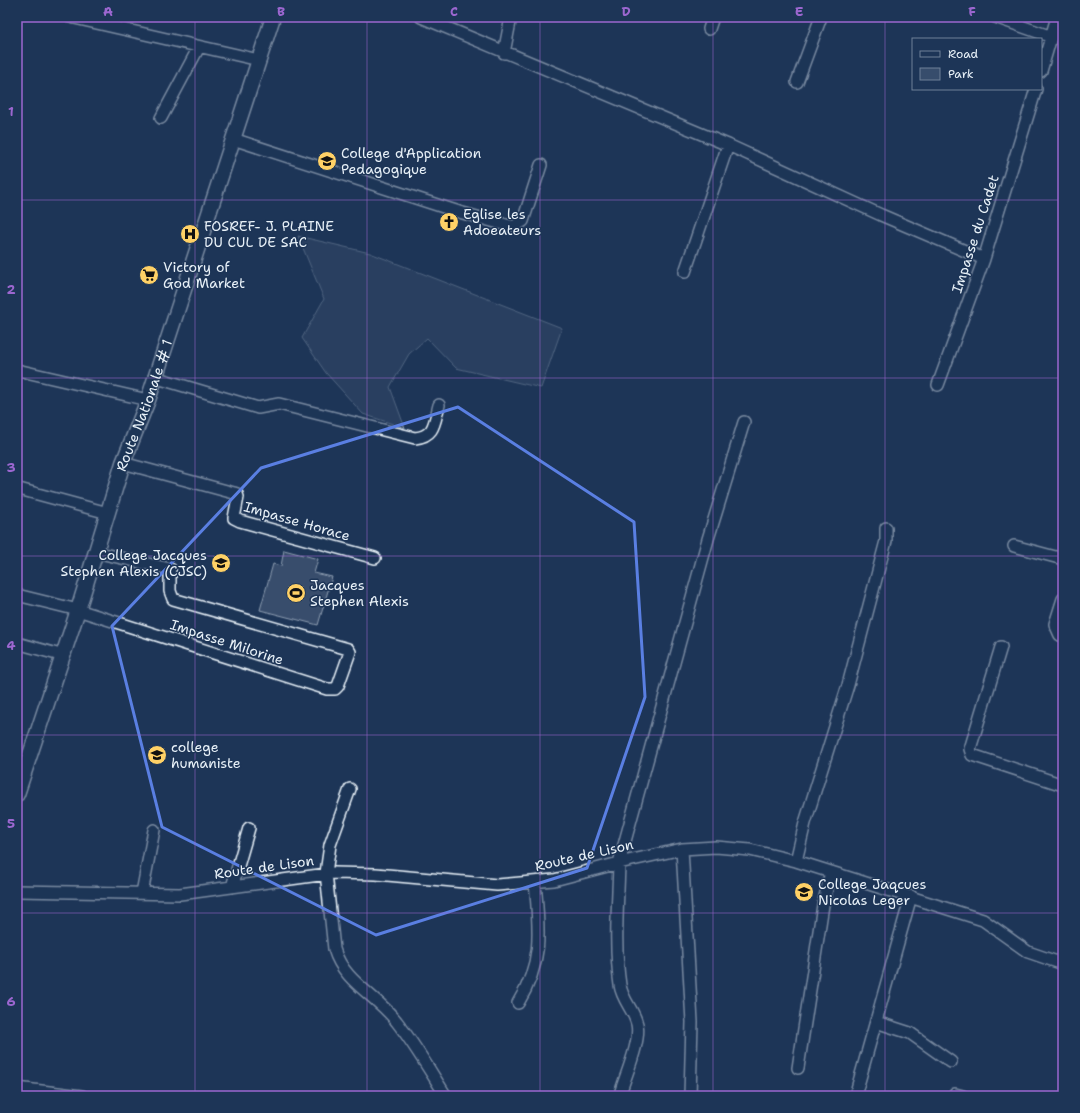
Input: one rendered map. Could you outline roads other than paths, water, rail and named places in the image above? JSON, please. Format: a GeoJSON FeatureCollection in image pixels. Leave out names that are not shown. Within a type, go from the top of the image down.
{"type":"FeatureCollection","features":[{"type":"Feature","properties":{"kind":"main road","name":"Route Nationale # 1"},"geometry":{"type":"LineString","coordinates":[[17,794],[64,656],[123,463],[148,400],[154,377],[274,17]]}},
{"type":"Feature","properties":{"kind":"street"},"geometry":{"type":"LineString","coordinates":[[70,17],[259,60]]}},
{"type":"Feature","properties":{"kind":"street"},"geometry":{"type":"LineString","coordinates":[[421,17],[504,53],[728,145],[880,215],[984,259]]}},
{"type":"Feature","properties":{"kind":"street"},"geometry":{"type":"LineString","coordinates":[[504,53],[511,17]]}},
{"type":"Feature","properties":{"kind":"street"},"geometry":{"type":"LineString","coordinates":[[709,29],[713,17]]}},
{"type":"Feature","properties":{"kind":"street"},"geometry":{"type":"LineString","coordinates":[[798,82],[820,17]]}},
{"type":"Feature","properties":{"kind":"street"},"geometry":{"type":"LineString","coordinates":[[995,17],[1052,37]]}},
{"type":"Feature","properties":{"kind":"street"},"geometry":{"type":"LineString","coordinates":[[1042,68],[1057,17]]}},
{"type":"Feature","properties":{"kind":"street"},"geometry":{"type":"LineString","coordinates":[[161,118],[199,47]]}},
{"type":"Feature","properties":{"kind":"street","name":"Impasse du Cadet"},"geometry":{"type":"LineString","coordinates":[[938,385],[984,259],[1036,90]]}},
{"type":"Feature","properties":{"kind":"street"},"geometry":{"type":"LineString","coordinates":[[233,140],[510,226],[515,226],[523,221],[541,165]]}},
{"type":"Feature","properties":{"kind":"street"},"geometry":{"type":"LineString","coordinates":[[685,272],[728,145]]}},
{"type":"Feature","properties":{"kind":"street"},"geometry":{"type":"LineString","coordinates":[[17,370],[148,400]]}},
{"type":"Feature","properties":{"kind":"street"},"geometry":{"type":"LineString","coordinates":[[154,377],[258,408],[279,404],[415,438],[425,437],[432,430],[439,405]]}},
{"type":"Feature","properties":{"kind":"street"},"geometry":{"type":"LineString","coordinates":[[621,1092],[637,1038],[637,1025],[624,999],[620,986],[618,914],[619,863],[708,539],[744,422]]}},
{"type":"Feature","properties":{"kind":"street","name":"Impasse Horace"},"geometry":{"type":"LineString","coordinates":[[123,463],[237,494],[238,498],[234,518],[240,521],[375,558]]}},
{"type":"Feature","properties":{"kind":"street"},"geometry":{"type":"LineString","coordinates":[[19,489],[108,513]]}},
{"type":"Feature","properties":{"kind":"street"},"geometry":{"type":"LineString","coordinates":[[796,861],[805,823],[848,686],[886,541],[886,528]]}},
{"type":"Feature","properties":{"kind":"street"},"geometry":{"type":"LineString","coordinates":[[1014,546],[1063,559]]}},
{"type":"Feature","properties":{"kind":"street","name":"Impasse Milorine"},"geometry":{"type":"LineString","coordinates":[[78,610],[327,689],[335,689],[338,686],[350,652],[348,649],[173,599],[170,591],[170,569],[95,552]]}},
{"type":"Feature","properties":{"kind":"street"},"geometry":{"type":"LineString","coordinates":[[17,595],[78,610]]}},
{"type":"Feature","properties":{"kind":"street"},"geometry":{"type":"LineString","coordinates":[[1063,599],[1055,624],[1060,635],[1063,636]]}},
{"type":"Feature","properties":{"kind":"street"},"geometry":{"type":"LineString","coordinates":[[17,643],[64,656]]}},
{"type":"Feature","properties":{"kind":"street"},"geometry":{"type":"LineString","coordinates":[[1001,647],[970,749],[972,755],[1063,785]]}},
{"type":"Feature","properties":{"kind":"street"},"geometry":{"type":"LineString","coordinates":[[350,789],[330,845],[326,873],[334,949],[338,961],[350,978],[397,1021],[446,1096]]}},
{"type":"Feature","properties":{"kind":"street"},"geometry":{"type":"LineString","coordinates":[[232,887],[249,828]]}},
{"type":"Feature","properties":{"kind":"street"},"geometry":{"type":"LineString","coordinates":[[142,893],[154,830]]}},
{"type":"Feature","properties":{"kind":"street","name":"Route de Lison"},"geometry":{"type":"LineString","coordinates":[[17,891],[180,894],[326,873],[376,874],[497,885],[554,880],[619,863],[682,849],[716,847],[750,850],[796,861],[911,896],[983,920],[1028,952],[1063,964]]}},
{"type":"Feature","properties":{"kind":"street"},"geometry":{"type":"LineString","coordinates":[[682,849],[692,1022],[690,1096]]}},
{"type":"Feature","properties":{"kind":"street"},"geometry":{"type":"LineString","coordinates":[[798,1068],[823,905],[831,872]]}},
{"type":"Feature","properties":{"kind":"street"},"geometry":{"type":"LineString","coordinates":[[518,1003],[529,986],[537,959],[539,928],[535,882]]}},
{"type":"Feature","properties":{"kind":"street"},"geometry":{"type":"LineString","coordinates":[[855,1096],[911,896]]}},
{"type":"Feature","properties":{"kind":"street"},"geometry":{"type":"LineString","coordinates":[[876,1022],[910,1033],[951,1062]]}},
{"type":"Feature","properties":{"kind":"street"},"geometry":{"type":"LineString","coordinates":[[17,1088],[82,1096]]}},
{"type":"Feature","properties":{"kind":"place","name":"College d'Application Pedagogique"},"geometry":{"type":"Point","coordinates":[327,161]}},
{"type":"Feature","properties":{"kind":"place","name":"Eglise les Adoeateurs"},"geometry":{"type":"Point","coordinates":[449,222]}},
{"type":"Feature","properties":{"kind":"place","name":"FOSREF- J. PLAINE DU CUL DE SAC"},"geometry":{"type":"Point","coordinates":[190,234]}},
{"type":"Feature","properties":{"kind":"place","name":"Victory of God Market"},"geometry":{"type":"Point","coordinates":[149,275]}},
{"type":"Feature","properties":{"kind":"place","name":"College Jacques Stephen Alexis (CJSC)"},"geometry":{"type":"Point","coordinates":[221,563]}},
{"type":"Feature","properties":{"kind":"place","name":"Jacques Stephen Alexis"},"geometry":{"type":"Point","coordinates":[296,593]}},
{"type":"Feature","properties":{"kind":"place","name":"college humaniste"},"geometry":{"type":"Point","coordinates":[157,755]}},
{"type":"Feature","properties":{"kind":"place","name":"College Jaqcues Nicolas Leger"},"geometry":{"type":"Point","coordinates":[804,892]}}]}
